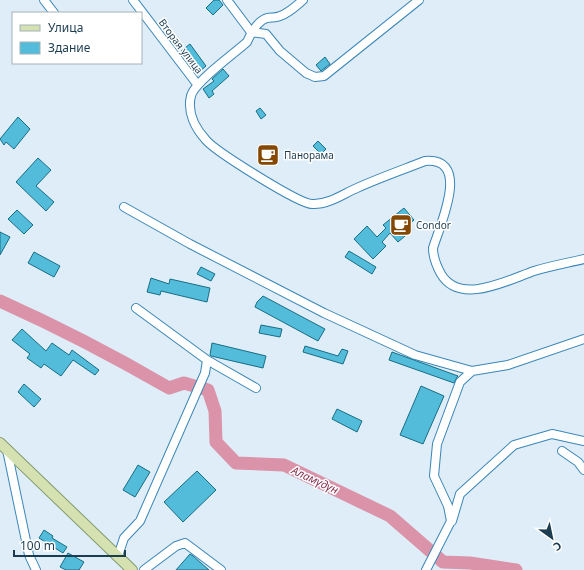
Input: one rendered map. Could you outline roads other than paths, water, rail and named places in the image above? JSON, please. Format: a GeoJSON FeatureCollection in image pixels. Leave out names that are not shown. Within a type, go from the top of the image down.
{"type":"FeatureCollection","features":[{"type":"Feature","properties":{"kind":"main road"},"geometry":{"type":"LineString","coordinates":[[4,447],[132,570]]}},
{"type":"Feature","properties":{"kind":"street"},"geometry":{"type":"LineString","coordinates":[[44,0],[53,12]]}},
{"type":"Feature","properties":{"kind":"street","name":"Вторая улица"},"geometry":{"type":"LineString","coordinates":[[133,0],[197,84]]}},
{"type":"Feature","properties":{"kind":"street"},"geometry":{"type":"LineString","coordinates":[[227,0],[251,32],[266,34],[280,51],[306,73],[315,77],[324,76],[418,0]]}},
{"type":"Feature","properties":{"kind":"street"},"geometry":{"type":"LineString","coordinates":[[303,0],[288,12],[279,16],[266,18],[251,32],[247,42],[197,84],[191,94],[189,107],[196,127],[207,142],[285,193],[296,199],[311,204],[325,203],[357,188],[425,161],[436,160],[443,164],[448,169],[451,178],[450,193],[433,248],[433,258],[444,278],[463,290],[480,289],[536,271],[584,259]]}},
{"type":"Feature","properties":{"kind":"street"},"geometry":{"type":"LineString","coordinates":[[124,207],[190,244],[324,313],[416,355],[472,371],[508,365],[584,340]]}},
{"type":"Feature","properties":{"kind":"street"},"geometry":{"type":"LineString","coordinates":[[136,308],[207,360],[256,388]]}},
{"type":"Feature","properties":{"kind":"street"},"geometry":{"type":"LineString","coordinates":[[118,556],[124,538],[140,521],[205,373],[207,360]]}},
{"type":"Feature","properties":{"kind":"street"},"geometry":{"type":"LineString","coordinates":[[451,522],[448,506],[434,476],[437,444],[460,382],[472,371]]}},
{"type":"Feature","properties":{"kind":"street"},"geometry":{"type":"LineString","coordinates":[[426,570],[451,522],[460,494],[514,445],[552,434],[584,441]]}},
{"type":"Feature","properties":{"kind":"street"},"geometry":{"type":"LineString","coordinates":[[4,447],[29,555],[36,570]]}},
{"type":"Feature","properties":{"kind":"street"},"geometry":{"type":"LineString","coordinates":[[562,451],[578,462],[584,470]]}},
{"type":"Feature","properties":{"kind":"street"},"geometry":{"type":"LineString","coordinates":[[144,570],[176,546],[185,543],[221,570]]}},
{"type":"Feature","properties":{"kind":"waterway","name":"Аламүдүн"},"geometry":{"type":"LineString","coordinates":[[0,301],[86,342],[169,388],[184,383],[208,390],[215,411],[216,442],[236,463],[284,465],[390,516],[443,562],[470,563],[516,570]]}},
{"type":"Feature","properties":{"kind":"place","name":"Панорама"},"geometry":{"type":"Point","coordinates":[268,155]}},
{"type":"Feature","properties":{"kind":"place","name":"Condor"},"geometry":{"type":"Point","coordinates":[401,225]}}]}
